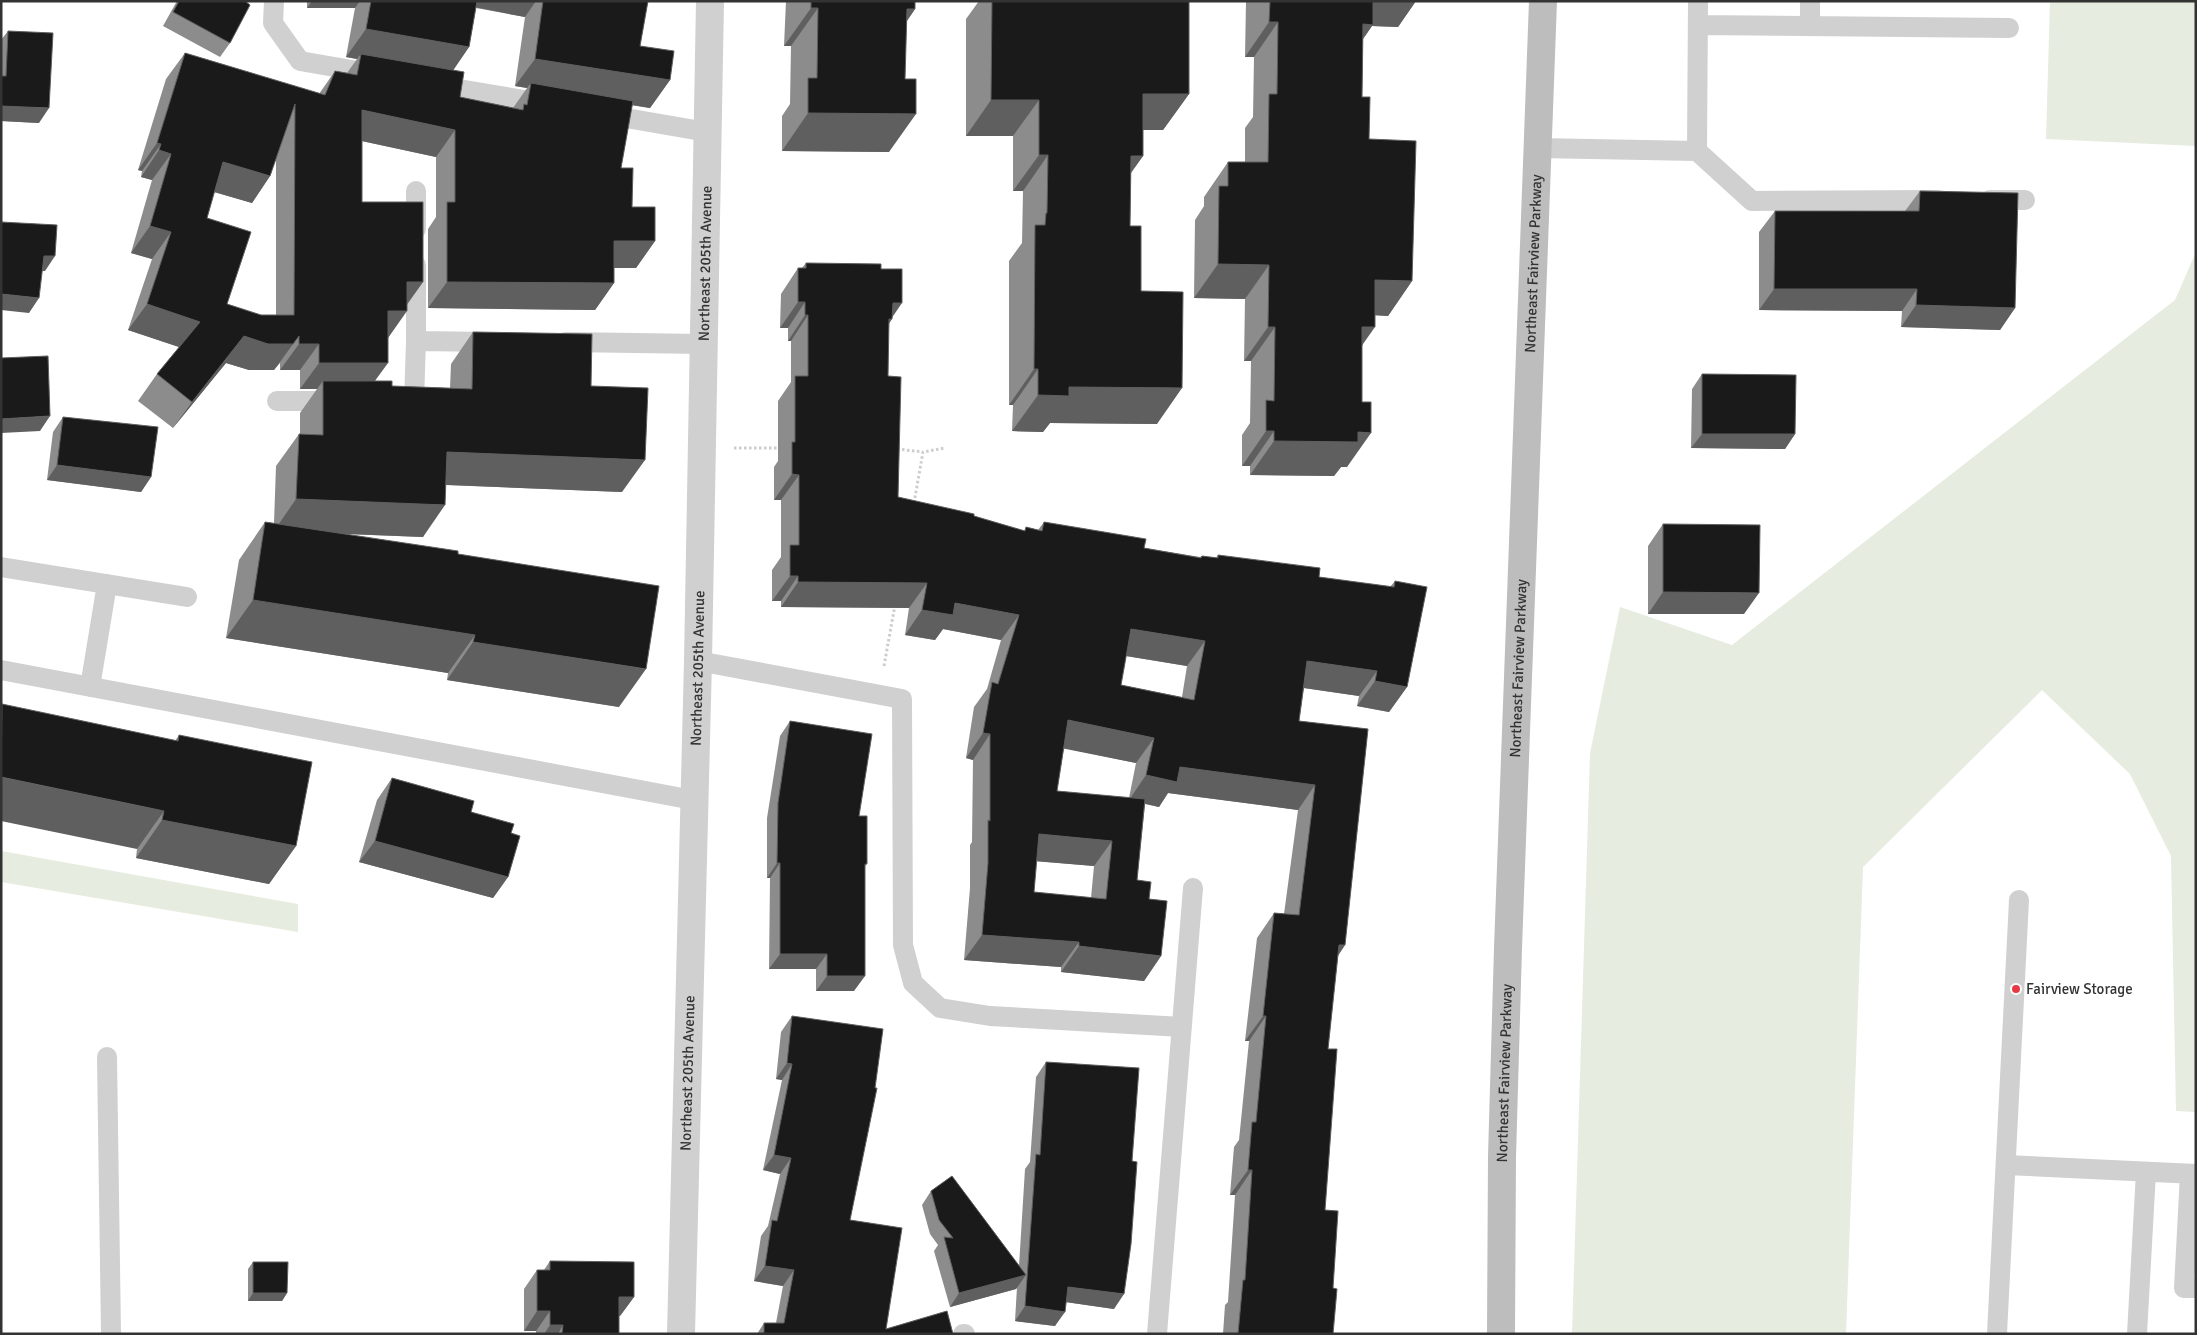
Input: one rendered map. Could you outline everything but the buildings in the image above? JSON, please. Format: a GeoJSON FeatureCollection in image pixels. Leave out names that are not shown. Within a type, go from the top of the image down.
{"type":"FeatureCollection","features":[{"type":"Feature","properties":{"kind":"main road","name":"Northeast Fairview Parkway"},"geometry":{"type":"LineString","coordinates":[[1501,1334],[1502,1176],[1508,958],[1543,1]]}},
{"type":"Feature","properties":{"kind":"street","name":"Northeast 205th Avenue"},"geometry":{"type":"LineString","coordinates":[[681,1334],[698,661],[710,1]]}},
{"type":"Feature","properties":{"kind":"lane"},"geometry":{"type":"LineString","coordinates":[[274,1],[273,23],[300,61],[707,132]]}},
{"type":"Feature","properties":{"kind":"lane"},"geometry":{"type":"LineString","coordinates":[[1697,151],[1698,1]]}},
{"type":"Feature","properties":{"kind":"lane"},"geometry":{"type":"LineString","coordinates":[[1810,1],[1810,26]]}},
{"type":"Feature","properties":{"kind":"lane"},"geometry":{"type":"LineString","coordinates":[[1698,25],[2009,28]]}},
{"type":"Feature","properties":{"kind":"lane"},"geometry":{"type":"LineString","coordinates":[[1537,148],[1697,151],[1752,201],[2026,200]]}},
{"type":"Feature","properties":{"kind":"lane"},"geometry":{"type":"LineString","coordinates":[[384,401],[414,401],[416,191]]}},
{"type":"Feature","properties":{"kind":"lane"},"geometry":{"type":"LineString","coordinates":[[416,341],[515,342]]}},
{"type":"Feature","properties":{"kind":"lane"},"geometry":{"type":"LineString","coordinates":[[544,342],[703,344]]}},
{"type":"Feature","properties":{"kind":"lane"},"geometry":{"type":"LineString","coordinates":[[277,401],[355,401]]}},
{"type":"Feature","properties":{"kind":"lane"},"geometry":{"type":"LineString","coordinates":[[1,567],[187,597]]}},
{"type":"Feature","properties":{"kind":"lane"},"geometry":{"type":"LineString","coordinates":[[90,687],[107,584]]}},
{"type":"Feature","properties":{"kind":"lane"},"geometry":{"type":"LineString","coordinates":[[698,661],[902,699],[903,945],[913,983],[940,1008],[990,1016],[1182,1027]]}},
{"type":"Feature","properties":{"kind":"lane"},"geometry":{"type":"LineString","coordinates":[[1,670],[693,800]]}},
{"type":"Feature","properties":{"kind":"lane"},"geometry":{"type":"LineString","coordinates":[[1157,1334],[1193,888]]}},
{"type":"Feature","properties":{"kind":"lane"},"geometry":{"type":"LineString","coordinates":[[1997,1334],[2019,900]]}},
{"type":"Feature","properties":{"kind":"lane"},"geometry":{"type":"LineString","coordinates":[[107,1057],[111,1334]]}},
{"type":"Feature","properties":{"kind":"lane"},"geometry":{"type":"LineString","coordinates":[[2006,1165],[2193,1174],[2184,1288],[2196,1288]]}},
{"type":"Feature","properties":{"kind":"lane"},"geometry":{"type":"LineString","coordinates":[[2137,1334],[2146,1172]]}},
{"type":"Feature","properties":{"kind":"path"},"geometry":{"type":"LineString","coordinates":[[701,448],[790,448]]}},
{"type":"Feature","properties":{"kind":"path"},"geometry":{"type":"LineString","coordinates":[[896,449],[923,452],[945,448]]}},
{"type":"Feature","properties":{"kind":"path"},"geometry":{"type":"LineString","coordinates":[[913,510],[923,452]]}},
{"type":"Feature","properties":{"kind":"path"},"geometry":{"type":"LineString","coordinates":[[879,694],[897,597]]}},
{"type":"Feature","properties":{"kind":"shaded area"},"geometry":{"type":"Polygon","coordinates":[[[2050,1],[2196,1],[2196,146],[2046,139],[2050,1]]]}},
{"type":"Feature","properties":{"kind":"shaded area"},"geometry":{"type":"Polygon","coordinates":[[[2196,252],[2196,1112],[2176,1111],[2171,856],[2130,774],[2042,690],[1863,867],[1846,1334],[1572,1334],[1590,753],[1620,607],[1732,645],[2175,300],[2196,252]]]}},
{"type":"Feature","properties":{"kind":"shaded area"},"geometry":{"type":"Polygon","coordinates":[[[1,851],[298,904],[298,932],[1,882],[1,851]]]}},
{"type":"Feature","properties":{"kind":"place","name":"Fairview Storage"},"geometry":{"type":"Point","coordinates":[2016,989]}}]}
